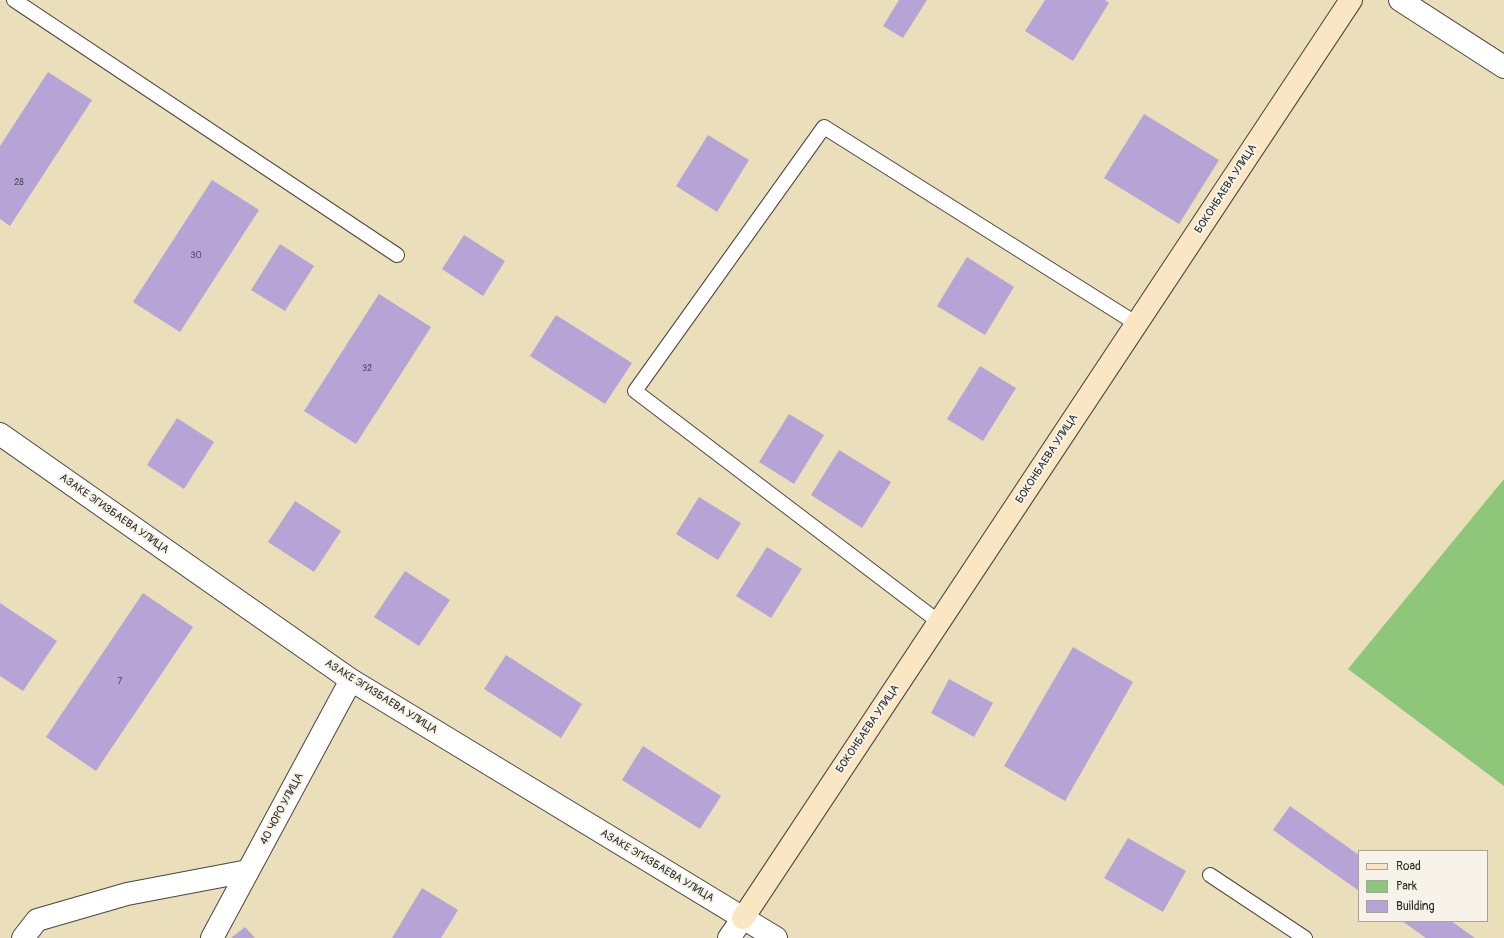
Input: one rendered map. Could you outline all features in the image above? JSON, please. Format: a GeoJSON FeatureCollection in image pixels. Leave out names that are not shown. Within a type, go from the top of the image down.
{"type":"FeatureCollection","features":[{"type":"Feature","properties":{"kind":"street","name":"БОКОНБАЕВА УЛИЦА"},"geometry":{"type":"LineString","coordinates":[[744,918],[1351,0]]}},
{"type":"Feature","properties":{"kind":"street"},"geometry":{"type":"LineString","coordinates":[[1400,0],[1504,67]]}},
{"type":"Feature","properties":{"kind":"street","name":"АЗАКЕ ЭГИЗБАЕВА УЛИЦА"},"geometry":{"type":"LineString","coordinates":[[0,434],[351,680],[776,938]]}},
{"type":"Feature","properties":{"kind":"street","name":"40 ЧОРО УЛИЦА"},"geometry":{"type":"LineString","coordinates":[[212,938],[351,680]]}},
{"type":"Feature","properties":{"kind":"street"},"geometry":{"type":"LineString","coordinates":[[23,938],[38,920],[127,894],[248,871]]}},
{"type":"Feature","properties":{"kind":"street"},"geometry":{"type":"LineString","coordinates":[[729,938],[744,918]]}},
{"type":"Feature","properties":{"kind":"lane"},"geometry":{"type":"LineString","coordinates":[[14,0],[397,255]]}},
{"type":"Feature","properties":{"kind":"lane"},"geometry":{"type":"LineString","coordinates":[[939,622],[635,391],[824,127],[1137,324]]}},
{"type":"Feature","properties":{"kind":"lane"},"geometry":{"type":"LineString","coordinates":[[1210,876],[1305,938]]}},
{"type":"Feature","properties":{"kind":"green space"},"geometry":{"type":"Polygon","coordinates":[[[1504,479],[1504,786],[1348,669],[1504,479]]]}},
{"type":"Feature","properties":{"kind":"building"},"geometry":{"type":"Polygon","coordinates":[[[899,0],[927,0],[903,38],[883,26],[899,0]]]}},
{"type":"Feature","properties":{"kind":"building"},"geometry":{"type":"Polygon","coordinates":[[[1045,0],[1105,0],[1109,3],[1073,61],[1025,31],[1045,0]]]}},
{"type":"Feature","properties":{"kind":"building"},"geometry":{"type":"Polygon","coordinates":[[[48,72],[92,100],[10,226],[0,219],[0,146],[48,72]]]}},
{"type":"Feature","properties":{"kind":"building"},"geometry":{"type":"Polygon","coordinates":[[[1144,114],[1219,160],[1179,224],[1104,178],[1144,114]]]}},
{"type":"Feature","properties":{"kind":"building"},"geometry":{"type":"Polygon","coordinates":[[[708,135],[749,160],[717,212],[676,186],[708,135]]]}},
{"type":"Feature","properties":{"kind":"building"},"geometry":{"type":"Polygon","coordinates":[[[212,180],[259,210],[180,332],[133,302],[212,180]]]}},
{"type":"Feature","properties":{"kind":"building"},"geometry":{"type":"Polygon","coordinates":[[[464,235],[505,261],[483,296],[442,269],[464,235]]]}},
{"type":"Feature","properties":{"kind":"building"},"geometry":{"type":"Polygon","coordinates":[[[280,244],[314,266],[285,311],[251,290],[280,244]]]}},
{"type":"Feature","properties":{"kind":"building"},"geometry":{"type":"Polygon","coordinates":[[[967,257],[1014,287],[985,335],[937,306],[967,257]]]}},
{"type":"Feature","properties":{"kind":"building"},"geometry":{"type":"Polygon","coordinates":[[[379,294],[431,327],[356,444],[304,411],[379,294]]]}},
{"type":"Feature","properties":{"kind":"building"},"geometry":{"type":"Polygon","coordinates":[[[556,315],[632,363],[605,404],[530,356],[556,315]]]}},
{"type":"Feature","properties":{"kind":"building"},"geometry":{"type":"Polygon","coordinates":[[[980,366],[1016,388],[983,441],[947,419],[980,366]]]}},
{"type":"Feature","properties":{"kind":"building"},"geometry":{"type":"Polygon","coordinates":[[[789,414],[824,435],[794,484],[759,462],[789,414]]]}},
{"type":"Feature","properties":{"kind":"building"},"geometry":{"type":"Polygon","coordinates":[[[177,418],[214,442],[184,489],[147,465],[177,418]]]}},
{"type":"Feature","properties":{"kind":"building"},"geometry":{"type":"Polygon","coordinates":[[[839,450],[891,482],[862,528],[811,495],[839,450]]]}},
{"type":"Feature","properties":{"kind":"building"},"geometry":{"type":"Polygon","coordinates":[[[699,497],[741,523],[718,560],[676,534],[699,497]]]}},
{"type":"Feature","properties":{"kind":"building"},"geometry":{"type":"Polygon","coordinates":[[[295,501],[341,531],[314,572],[268,542],[295,501]]]}},
{"type":"Feature","properties":{"kind":"building"},"geometry":{"type":"Polygon","coordinates":[[[767,547],[802,569],[771,618],[736,596],[767,547]]]}},
{"type":"Feature","properties":{"kind":"building"},"geometry":{"type":"Polygon","coordinates":[[[405,571],[450,600],[419,646],[374,617],[405,571]]]}},
{"type":"Feature","properties":{"kind":"building"},"geometry":{"type":"Polygon","coordinates":[[[143,593],[193,627],[96,771],[46,737],[143,593]]]}},
{"type":"Feature","properties":{"kind":"building"},"geometry":{"type":"Polygon","coordinates":[[[0,603],[57,641],[23,691],[0,676],[0,603]]]}},
{"type":"Feature","properties":{"kind":"building"},"geometry":{"type":"Polygon","coordinates":[[[1073,647],[1133,682],[1065,801],[1004,766],[1073,647]]]}},
{"type":"Feature","properties":{"kind":"building"},"geometry":{"type":"Polygon","coordinates":[[[506,655],[582,704],[561,738],[484,689],[506,655]]]}},
{"type":"Feature","properties":{"kind":"building"},"geometry":{"type":"Polygon","coordinates":[[[949,679],[993,703],[974,737],[931,713],[949,679]]]}},
{"type":"Feature","properties":{"kind":"building"},"geometry":{"type":"Polygon","coordinates":[[[643,746],[721,796],[700,829],[622,780],[643,746]]]}},
{"type":"Feature","properties":{"kind":"building"},"geometry":{"type":"Polygon","coordinates":[[[1290,806],[1358,854],[1358,890],[1273,830],[1290,806]]]}},
{"type":"Feature","properties":{"kind":"building"},"geometry":{"type":"Polygon","coordinates":[[[1128,838],[1186,871],[1163,912],[1104,878],[1128,838]]]}},
{"type":"Feature","properties":{"kind":"building"},"geometry":{"type":"Polygon","coordinates":[[[422,888],[458,910],[441,938],[392,938],[422,888]]]}},
{"type":"Feature","properties":{"kind":"building"},"geometry":{"type":"Polygon","coordinates":[[[1403,922],[1452,922],[1475,938],[1426,938],[1403,922]]]}},
{"type":"Feature","properties":{"kind":"building"},"geometry":{"type":"Polygon","coordinates":[[[245,927],[255,938],[231,938],[245,927]]]}}]}
